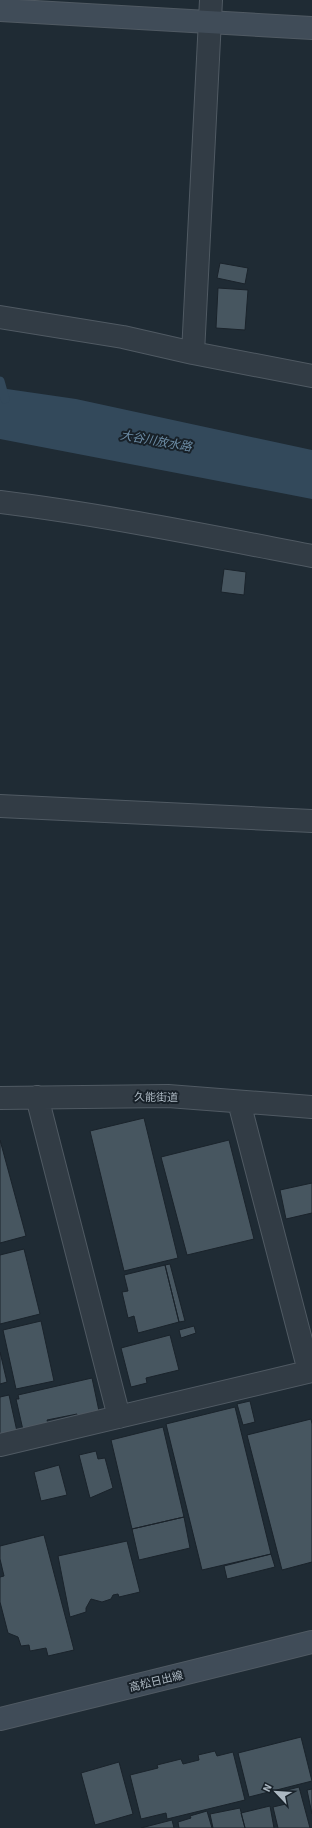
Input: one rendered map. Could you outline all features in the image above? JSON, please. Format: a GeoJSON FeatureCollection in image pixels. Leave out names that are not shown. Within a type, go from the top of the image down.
{"type":"FeatureCollection","features":[{"type":"Feature","properties":{"kind":"main road"},"geometry":{"type":"LineString","coordinates":[[0,10],[312,28]]}},
{"type":"Feature","properties":{"kind":"main road","name":"高松日出線"},"geometry":{"type":"LineString","coordinates":[[0,1720],[312,1642]]}},
{"type":"Feature","properties":{"kind":"street"},"geometry":{"type":"LineString","coordinates":[[193,354],[212,0]]}},
{"type":"Feature","properties":{"kind":"street"},"geometry":{"type":"LineString","coordinates":[[0,317],[123,337],[193,354],[312,376]]}},
{"type":"Feature","properties":{"kind":"street"},"geometry":{"type":"LineString","coordinates":[[0,502],[71,511],[312,556]]}},
{"type":"Feature","properties":{"kind":"street"},"geometry":{"type":"LineString","coordinates":[[0,806],[312,821]]}},
{"type":"Feature","properties":{"kind":"street","name":"久能街道"},"geometry":{"type":"LineString","coordinates":[[0,1098],[168,1096],[312,1107]]}},
{"type":"Feature","properties":{"kind":"street"},"geometry":{"type":"LineString","coordinates":[[37,1097],[120,1417]]}},
{"type":"Feature","properties":{"kind":"street"},"geometry":{"type":"LineString","coordinates":[[0,1445],[310,1371],[239,1102]]}},
{"type":"Feature","properties":{"kind":"water","name":"大谷川放水路"},"geometry":{"type":"Polygon","coordinates":[[[0,388],[76,399],[312,450],[312,499],[0,439],[0,388]]]}},
{"type":"Feature","properties":{"kind":"building"},"geometry":{"type":"Polygon","coordinates":[[[220,263],[248,268],[245,284],[217,278],[220,263]]]}},
{"type":"Feature","properties":{"kind":"building"},"geometry":{"type":"Polygon","coordinates":[[[218,288],[248,290],[245,330],[216,328],[218,288]]]}},
{"type":"Feature","properties":{"kind":"building"},"geometry":{"type":"Polygon","coordinates":[[[224,569],[246,572],[244,595],[221,592],[224,569]]]}},
{"type":"Feature","properties":{"kind":"building"},"geometry":{"type":"Polygon","coordinates":[[[144,1118],[178,1258],[124,1271],[90,1131],[144,1118]]]}},
{"type":"Feature","properties":{"kind":"building"},"geometry":{"type":"Polygon","coordinates":[[[0,1140],[26,1236],[0,1243],[0,1140]]]}},
{"type":"Feature","properties":{"kind":"building"},"geometry":{"type":"Polygon","coordinates":[[[229,1140],[254,1239],[187,1255],[161,1157],[229,1140]]]}},
{"type":"Feature","properties":{"kind":"building"},"geometry":{"type":"Polygon","coordinates":[[[312,1183],[312,1213],[286,1219],[280,1190],[312,1183]]]}},
{"type":"Feature","properties":{"kind":"building"},"geometry":{"type":"Polygon","coordinates":[[[24,1249],[40,1314],[0,1324],[0,1255],[24,1249]]]}},
{"type":"Feature","properties":{"kind":"building"},"geometry":{"type":"Polygon","coordinates":[[[170,1264],[185,1321],[179,1322],[165,1265],[170,1264]]]}},
{"type":"Feature","properties":{"kind":"building"},"geometry":{"type":"Polygon","coordinates":[[[165,1265],[179,1322],[138,1333],[134,1316],[128,1318],[122,1292],[128,1291],[124,1275],[165,1265]]]}},
{"type":"Feature","properties":{"kind":"building"},"geometry":{"type":"Polygon","coordinates":[[[41,1321],[54,1381],[16,1389],[3,1330],[41,1321]]]}},
{"type":"Feature","properties":{"kind":"building"},"geometry":{"type":"Polygon","coordinates":[[[194,1326],[196,1333],[181,1338],[179,1330],[194,1326]]]}},
{"type":"Feature","properties":{"kind":"building"},"geometry":{"type":"Polygon","coordinates":[[[170,1335],[179,1370],[146,1378],[147,1383],[131,1387],[121,1348],[170,1335]]]}},
{"type":"Feature","properties":{"kind":"building"},"geometry":{"type":"Polygon","coordinates":[[[0,1352],[7,1382],[0,1384],[0,1352]]]}},
{"type":"Feature","properties":{"kind":"building"},"geometry":{"type":"Polygon","coordinates":[[[92,1378],[99,1411],[47,1420],[48,1424],[23,1430],[16,1399],[19,1399],[18,1395],[92,1378]]]}},
{"type":"Feature","properties":{"kind":"building"},"geometry":{"type":"Polygon","coordinates":[[[9,1395],[18,1436],[0,1440],[0,1397],[9,1395]]]}},
{"type":"Feature","properties":{"kind":"building"},"geometry":{"type":"Polygon","coordinates":[[[250,1401],[255,1422],[243,1425],[237,1404],[250,1401]]]}},
{"type":"Feature","properties":{"kind":"building"},"geometry":{"type":"Polygon","coordinates":[[[235,1407],[271,1554],[202,1570],[166,1424],[235,1407]]]}},
{"type":"Feature","properties":{"kind":"building"},"geometry":{"type":"Polygon","coordinates":[[[311,1419],[312,1562],[282,1570],[247,1435],[311,1419]]]}},
{"type":"Feature","properties":{"kind":"building"},"geometry":{"type":"Polygon","coordinates":[[[163,1427],[184,1517],[132,1529],[111,1440],[163,1427]]]}},
{"type":"Feature","properties":{"kind":"building"},"geometry":{"type":"Polygon","coordinates":[[[96,1451],[98,1459],[105,1458],[113,1488],[90,1498],[79,1455],[96,1451]]]}},
{"type":"Feature","properties":{"kind":"building"},"geometry":{"type":"Polygon","coordinates":[[[59,1465],[67,1495],[41,1501],[34,1472],[59,1465]]]}},
{"type":"Feature","properties":{"kind":"building"},"geometry":{"type":"Polygon","coordinates":[[[184,1517],[190,1548],[139,1560],[132,1529],[184,1517]]]}},
{"type":"Feature","properties":{"kind":"building"},"geometry":{"type":"Polygon","coordinates":[[[44,1535],[74,1650],[48,1656],[46,1648],[30,1651],[29,1645],[21,1646],[18,1637],[8,1633],[0,1602],[0,1577],[4,1576],[0,1559],[0,1546],[44,1535]]]}},
{"type":"Feature","properties":{"kind":"building"},"geometry":{"type":"Polygon","coordinates":[[[127,1541],[140,1592],[119,1597],[118,1594],[113,1595],[111,1599],[102,1602],[91,1599],[86,1608],[86,1612],[70,1617],[58,1556],[127,1541]]]}},
{"type":"Feature","properties":{"kind":"building"},"geometry":{"type":"Polygon","coordinates":[[[271,1554],[275,1567],[227,1579],[224,1566],[271,1554]]]}},
{"type":"Feature","properties":{"kind":"building"},"geometry":{"type":"Polygon","coordinates":[[[301,1737],[312,1781],[249,1797],[238,1753],[301,1737]]]}},
{"type":"Feature","properties":{"kind":"building"},"geometry":{"type":"Polygon","coordinates":[[[215,1751],[217,1756],[233,1752],[245,1800],[167,1819],[166,1813],[141,1819],[130,1775],[158,1768],[157,1765],[181,1759],[183,1764],[199,1760],[198,1755],[215,1751]]]}},
{"type":"Feature","properties":{"kind":"building"},"geometry":{"type":"Polygon","coordinates":[[[119,1762],[133,1814],[95,1825],[81,1773],[119,1762]]]}},
{"type":"Feature","properties":{"kind":"building"},"geometry":{"type":"Polygon","coordinates":[[[299,1787],[310,1828],[278,1828],[273,1807],[286,1804],[283,1791],[299,1787]]]}},
{"type":"Feature","properties":{"kind":"building"},"geometry":{"type":"Polygon","coordinates":[[[312,1789],[312,1814],[307,1790],[312,1789]]]}},
{"type":"Feature","properties":{"kind":"building"},"geometry":{"type":"Polygon","coordinates":[[[270,1806],[274,1828],[245,1828],[241,1813],[270,1806]]]}},
{"type":"Feature","properties":{"kind":"building"},"geometry":{"type":"Polygon","coordinates":[[[240,1808],[245,1828],[213,1828],[210,1814],[240,1808]]]}},
{"type":"Feature","properties":{"kind":"building"},"geometry":{"type":"Polygon","coordinates":[[[207,1811],[212,1828],[179,1828],[178,1822],[191,1818],[190,1816],[207,1811]]]}},
{"type":"Feature","properties":{"kind":"building"},"geometry":{"type":"Polygon","coordinates":[[[172,1820],[174,1828],[141,1828],[172,1820]]]}},
{"type":"Feature","properties":{"kind":"waterway"},"geometry":{"type":"LineString","coordinates":[[0,381],[5,399]]}}]}
